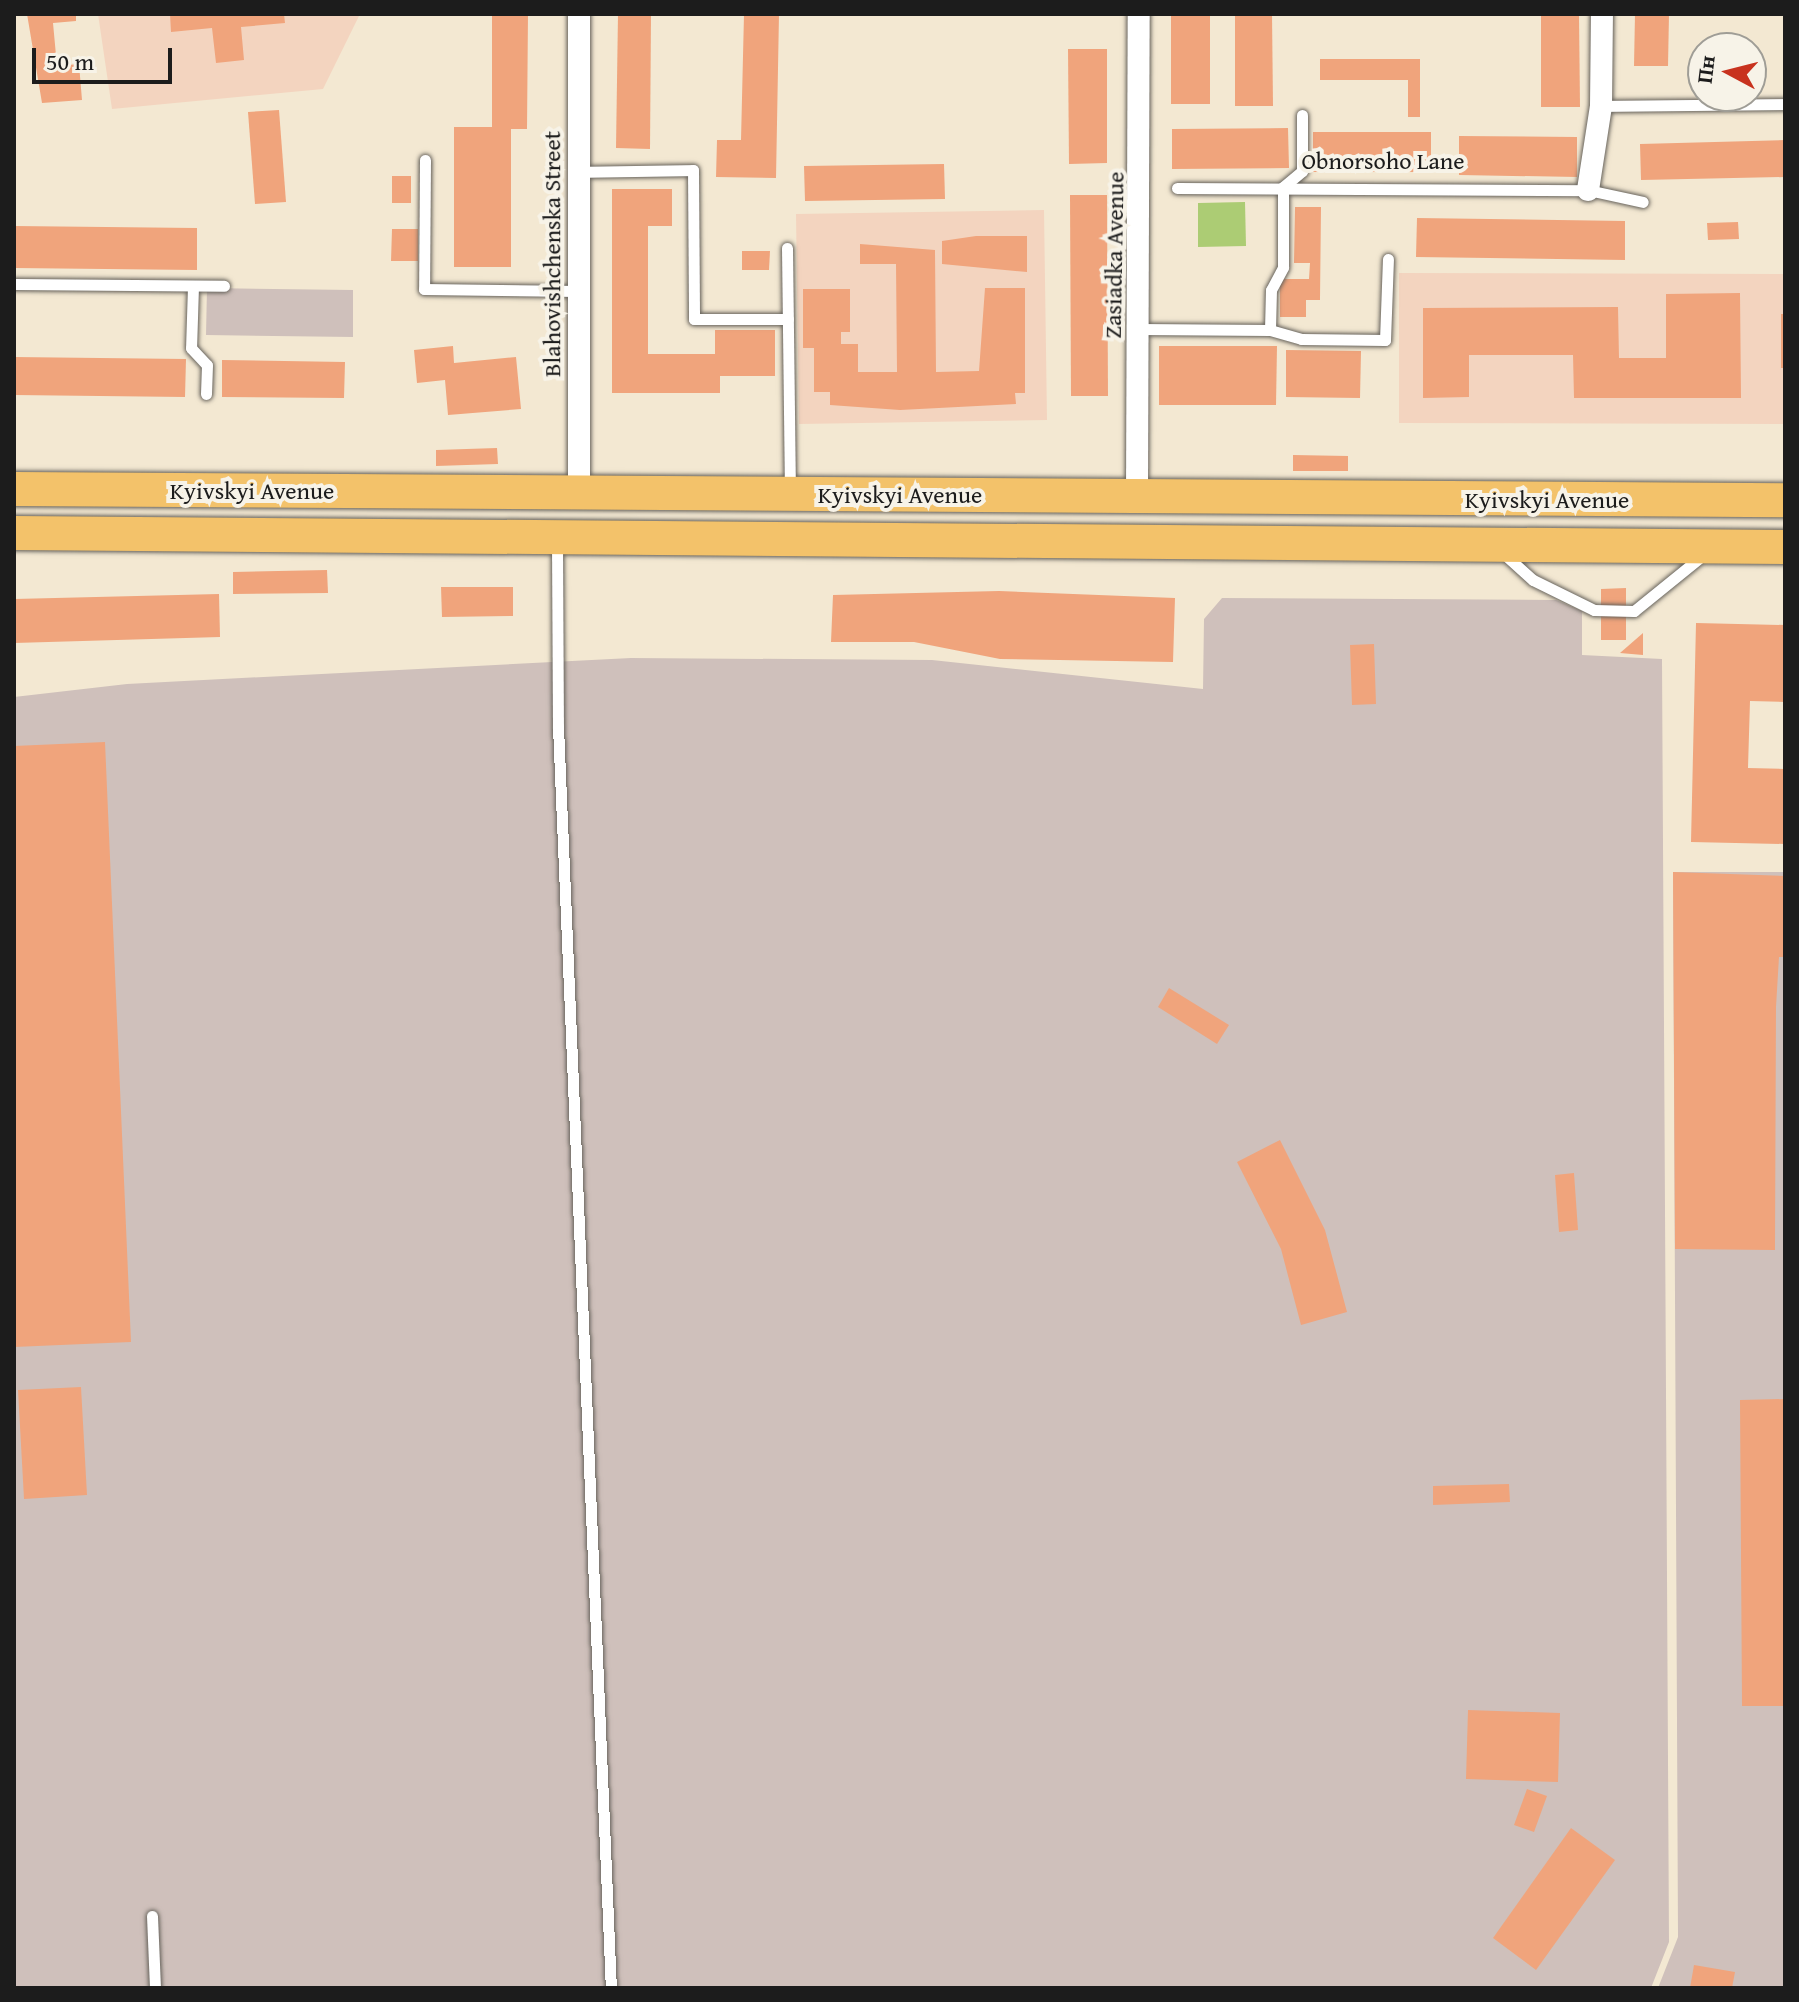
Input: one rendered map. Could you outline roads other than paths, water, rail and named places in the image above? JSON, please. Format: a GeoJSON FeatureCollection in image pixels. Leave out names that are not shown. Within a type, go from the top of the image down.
{"type":"FeatureCollection","features":[{"type":"Feature","properties":{"kind":"main road","name":"Kyivskyi Avenue"},"geometry":{"type":"LineString","coordinates":[[14,489],[1785,500]]}},
{"type":"Feature","properties":{"kind":"main road"},"geometry":{"type":"LineString","coordinates":[[523,493],[546,508],[538,531],[523,537]]}},
{"type":"Feature","properties":{"kind":"main road"},"geometry":{"type":"LineString","coordinates":[[640,494],[620,509],[620,521],[640,538]]}},
{"type":"Feature","properties":{"kind":"main road","name":"Kyivskyi Avenue"},"geometry":{"type":"LineString","coordinates":[[14,533],[1785,547]]}},
{"type":"Feature","properties":{"kind":"street","name":"Blahovishchenska Street"},"geometry":{"type":"LineString","coordinates":[[579,14],[579,494]]}},
{"type":"Feature","properties":{"kind":"street","name":"Zasiadka Avenue"},"geometry":{"type":"LineString","coordinates":[[1137,496],[1139,14]]}},
{"type":"Feature","properties":{"kind":"street"},"geometry":{"type":"LineString","coordinates":[[1588,190],[1601,106],[1602,14]]}},
{"type":"Feature","properties":{"kind":"lane"},"geometry":{"type":"LineString","coordinates":[[1601,106],[1785,104]]}},
{"type":"Feature","properties":{"kind":"lane"},"geometry":{"type":"LineString","coordinates":[[1270,330],[1271,290],[1283,267],[1283,187],[1302,171],[1302,115]]}},
{"type":"Feature","properties":{"kind":"lane"},"geometry":{"type":"LineString","coordinates":[[425,160],[424,289],[578,291]]}},
{"type":"Feature","properties":{"kind":"lane"},"geometry":{"type":"LineString","coordinates":[[577,172],[693,170],[694,319],[788,319]]}},
{"type":"Feature","properties":{"kind":"lane","name":"Obnorsoho Lane"},"geometry":{"type":"LineString","coordinates":[[1177,188],[1588,190],[1643,202]]}},
{"type":"Feature","properties":{"kind":"lane"},"geometry":{"type":"LineString","coordinates":[[787,248],[790,495]]}},
{"type":"Feature","properties":{"kind":"lane"},"geometry":{"type":"LineString","coordinates":[[1139,329],[1270,330],[1301,339],[1385,340],[1388,259]]}},
{"type":"Feature","properties":{"kind":"lane"},"geometry":{"type":"LineString","coordinates":[[14,284],[224,286]]}},
{"type":"Feature","properties":{"kind":"lane"},"geometry":{"type":"LineString","coordinates":[[193,286],[191,348],[207,365],[206,394]]}},
{"type":"Feature","properties":{"kind":"lane"},"geometry":{"type":"LineString","coordinates":[[557,537],[558,726],[611,1988]]}},
{"type":"Feature","properties":{"kind":"lane"},"geometry":{"type":"LineString","coordinates":[[1495,545],[1533,580],[1594,610],[1634,611],[1714,547]]}},
{"type":"Feature","properties":{"kind":"lane"},"geometry":{"type":"LineString","coordinates":[[152,1916],[155,1988]]}}]}
